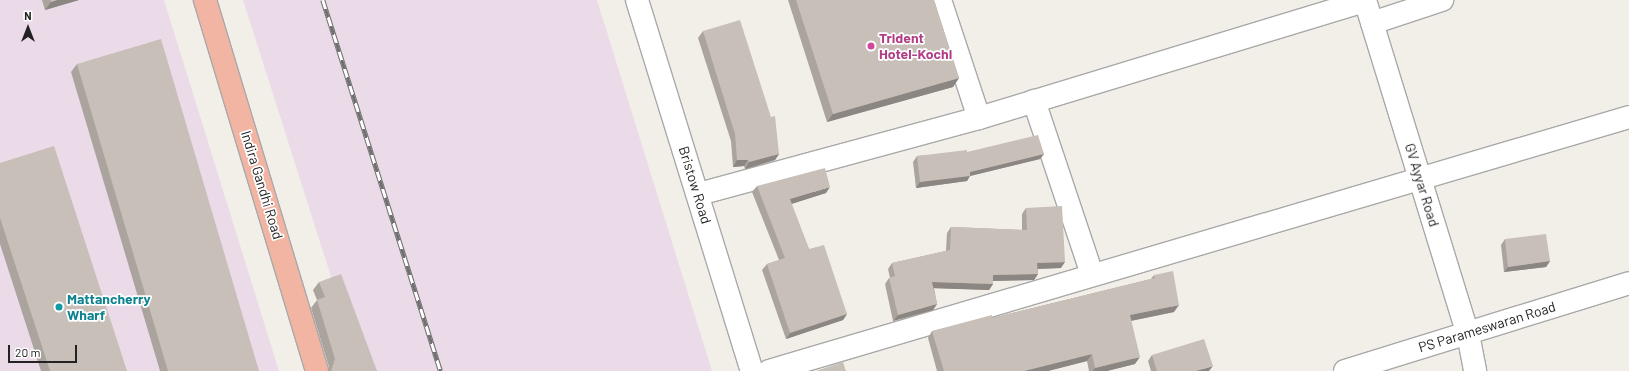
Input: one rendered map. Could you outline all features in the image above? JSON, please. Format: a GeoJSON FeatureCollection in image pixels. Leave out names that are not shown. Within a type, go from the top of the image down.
{"type":"FeatureCollection","features":[{"type":"Feature","properties":{"kind":"highway","name":"Indira Gandhi Road"},"geometry":{"type":"LineString","coordinates":[[205,0],[317,371]]}},
{"type":"Feature","properties":{"kind":"street","name":"Bristow Road"},"geometry":{"type":"LineString","coordinates":[[637,0],[699,194],[752,371]]}},
{"type":"Feature","properties":{"kind":"street"},"geometry":{"type":"LineString","coordinates":[[940,0],[979,118]]}},
{"type":"Feature","properties":{"kind":"street"},"geometry":{"type":"LineString","coordinates":[[1372,23],[1442,0]]}},
{"type":"Feature","properties":{"kind":"street"},"geometry":{"type":"LineString","coordinates":[[699,194],[979,118],[1365,1]]}},
{"type":"Feature","properties":{"kind":"street","name":"GV Ayyar Road"},"geometry":{"type":"LineString","coordinates":[[1365,1],[1468,334],[1475,371]]}},
{"type":"Feature","properties":{"kind":"street"},"geometry":{"type":"LineString","coordinates":[[1034,101],[1092,274]]}},
{"type":"Feature","properties":{"kind":"street"},"geometry":{"type":"LineString","coordinates":[[769,371],[1420,177],[1629,117]]}},
{"type":"Feature","properties":{"kind":"street","name":"PS Parameswaran Road"},"geometry":{"type":"LineString","coordinates":[[1345,371],[1629,283]]}},
{"type":"Feature","properties":{"kind":"shaded area"},"geometry":{"type":"Polygon","coordinates":[[[0,0],[164,0],[279,371],[0,371],[0,0]]]}},
{"type":"Feature","properties":{"kind":"shaded area"},"geometry":{"type":"Polygon","coordinates":[[[243,0],[597,0],[712,371],[361,371],[243,0]]]}},
{"type":"Feature","properties":{"kind":"building","name":"Trident Hotel-Kochi"},"geometry":{"type":"Polygon","coordinates":[[[796,0],[934,0],[959,78],[833,114],[796,0]]]}},
{"type":"Feature","properties":{"kind":"building"},"geometry":{"type":"Polygon","coordinates":[[[740,20],[771,117],[775,116],[779,154],[749,162],[748,160],[737,160],[735,134],[703,31],[740,20]]]}},
{"type":"Feature","properties":{"kind":"building"},"geometry":{"type":"Polygon","coordinates":[[[161,39],[259,371],[168,371],[77,64],[161,39]]]}},
{"type":"Feature","properties":{"kind":"building"},"geometry":{"type":"Polygon","coordinates":[[[1038,135],[1044,154],[970,172],[970,176],[920,182],[917,156],[967,150],[967,152],[1038,135]]]}},
{"type":"Feature","properties":{"kind":"building","name":"Mattancherry Wharf"},"geometry":{"type":"Polygon","coordinates":[[[54,146],[127,371],[50,371],[0,218],[0,163],[54,146]]]}},
{"type":"Feature","properties":{"kind":"building"},"geometry":{"type":"Polygon","coordinates":[[[825,168],[830,187],[790,199],[809,249],[824,245],[847,314],[790,333],[767,264],[785,258],[757,186],[825,168]]]}},
{"type":"Feature","properties":{"kind":"building"},"geometry":{"type":"Polygon","coordinates":[[[1062,206],[1065,262],[1037,263],[1038,274],[993,275],[993,284],[932,282],[937,304],[898,315],[889,278],[895,276],[892,263],[950,250],[951,227],[1027,230],[1026,208],[1062,206]]]}},
{"type":"Feature","properties":{"kind":"building"},"geometry":{"type":"Polygon","coordinates":[[[1546,234],[1550,261],[1508,267],[1505,239],[1546,234]]]}},
{"type":"Feature","properties":{"kind":"building"},"geometry":{"type":"Polygon","coordinates":[[[1173,271],[1179,305],[1130,315],[1140,357],[1095,368],[1092,354],[1024,371],[944,371],[932,331],[992,315],[992,318],[1155,278],[1154,275],[1173,271]]]}},
{"type":"Feature","properties":{"kind":"building"},"geometry":{"type":"Polygon","coordinates":[[[341,274],[377,371],[331,371],[335,359],[317,300],[325,297],[319,282],[341,274]]]}},
{"type":"Feature","properties":{"kind":"building"},"geometry":{"type":"Polygon","coordinates":[[[1204,339],[1213,366],[1196,371],[1157,371],[1152,355],[1204,339]]]}},
{"type":"Feature","properties":{"kind":"building"},"geometry":{"type":"Polygon","coordinates":[[[843,362],[846,371],[816,371],[843,362]]]}},
{"type":"Feature","properties":{"kind":"railway"},"geometry":{"type":"LineString","coordinates":[[323,0],[441,371]]}},
{"type":"Feature","properties":{"kind":"place","name":"Trident Hotel-Kochi"},"geometry":{"type":"Point","coordinates":[871,46]}},
{"type":"Feature","properties":{"kind":"place","name":"Mattancherry Wharf"},"geometry":{"type":"Point","coordinates":[59,307]}}]}
